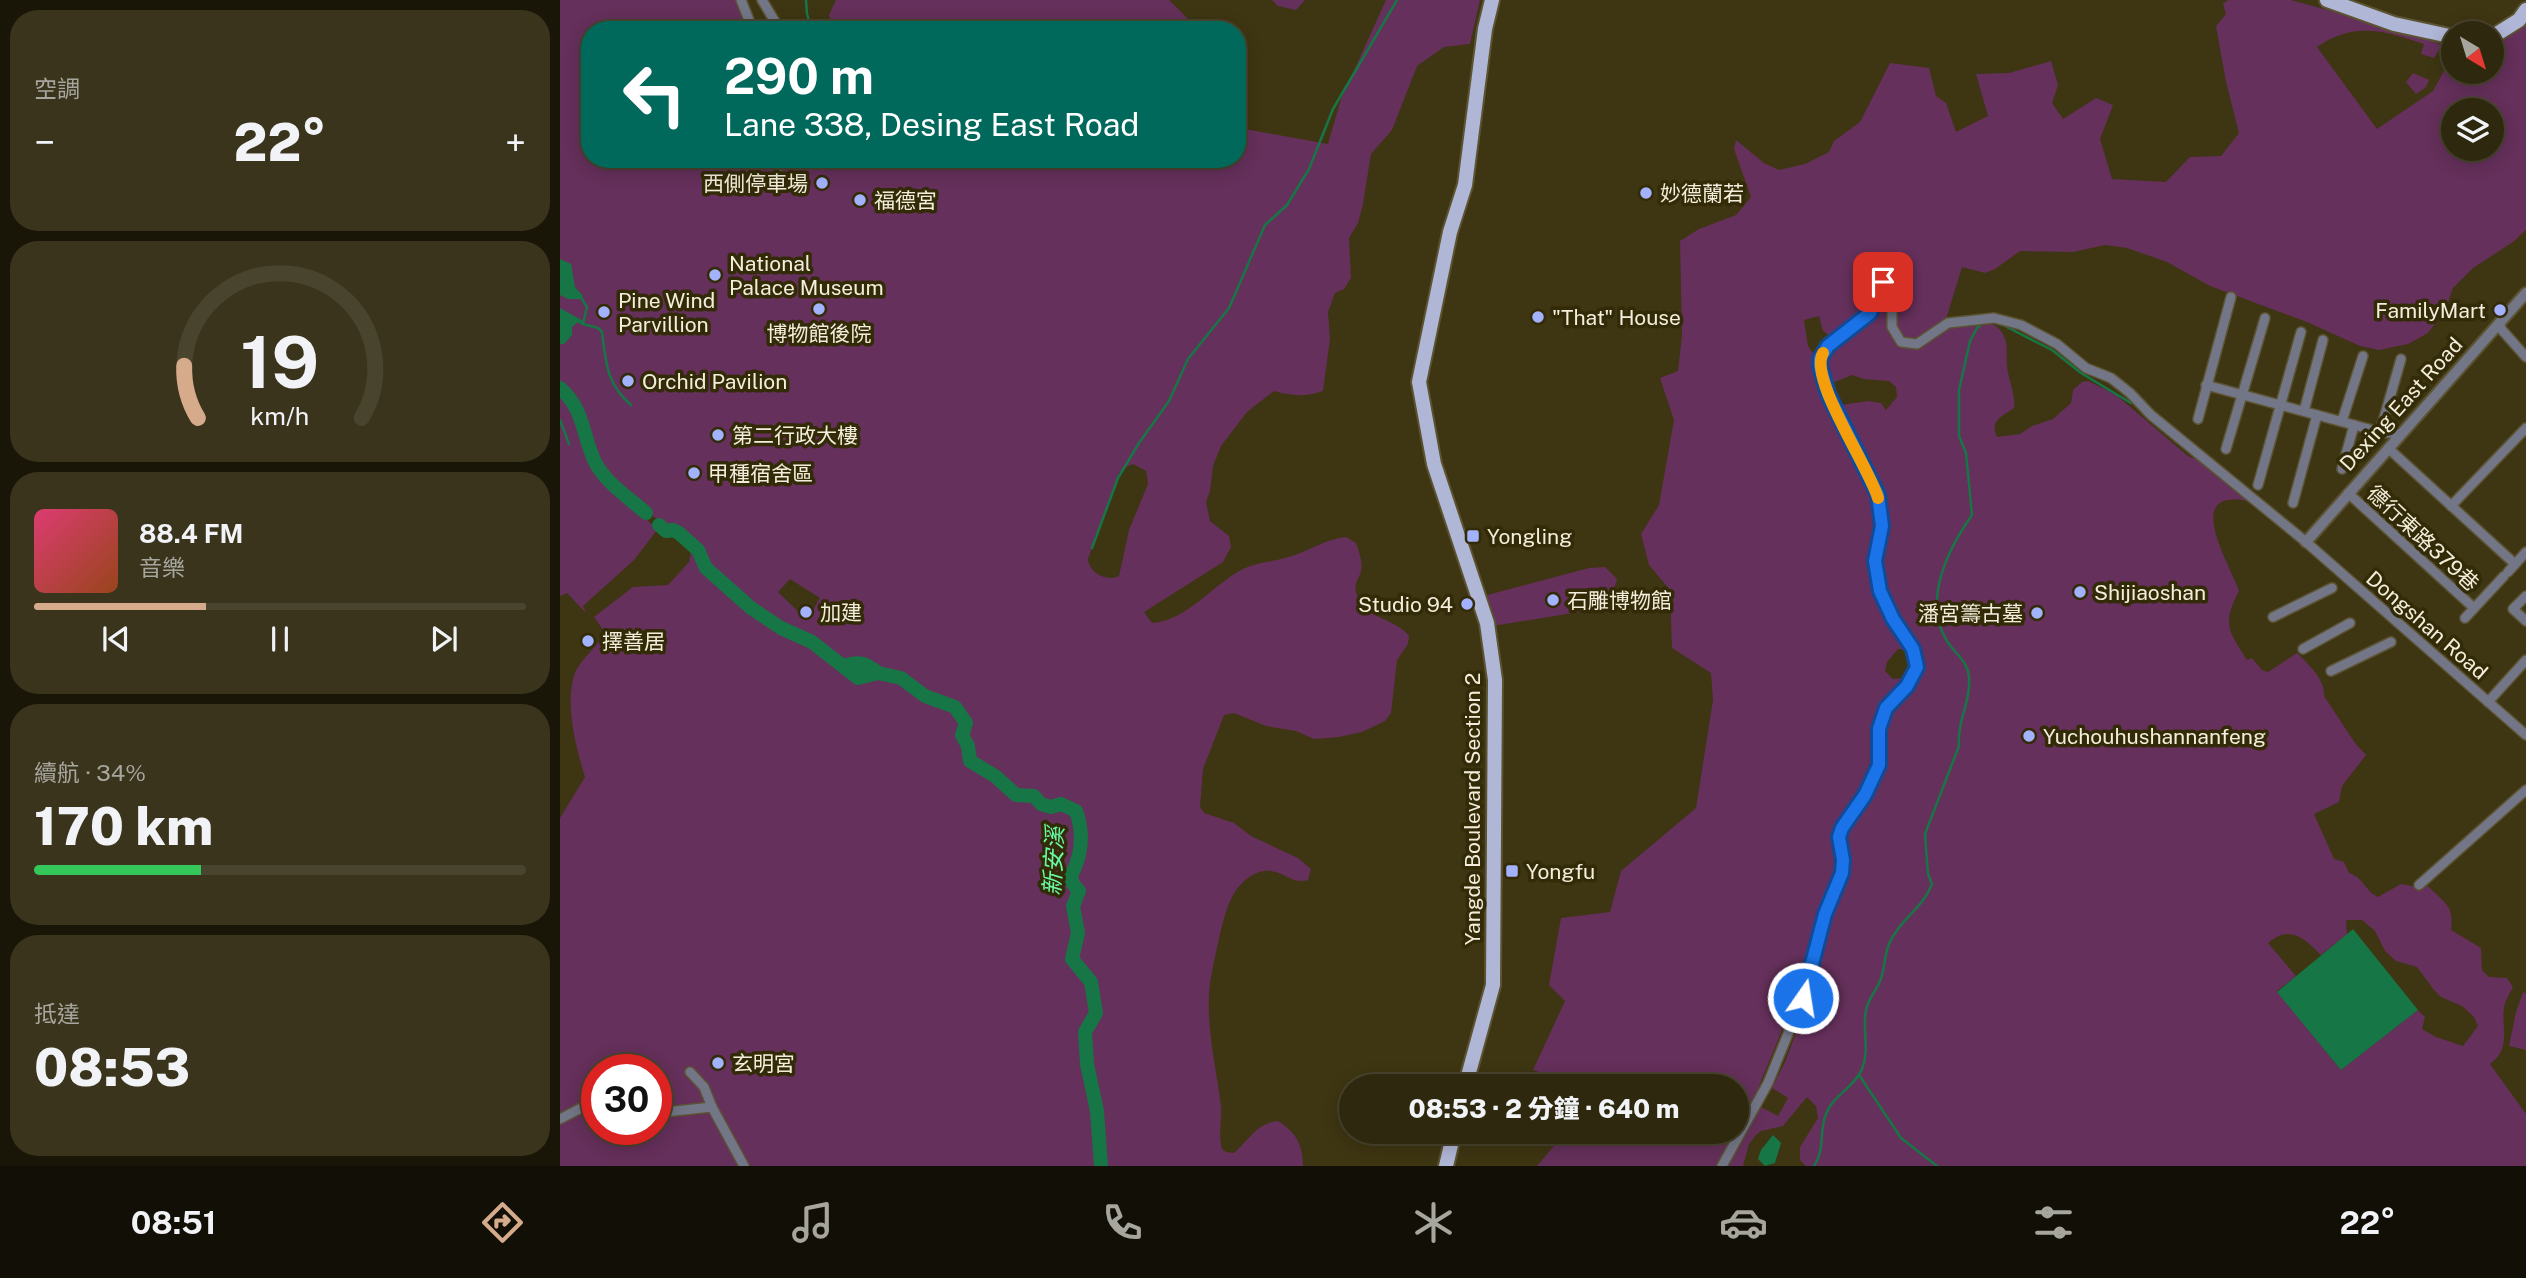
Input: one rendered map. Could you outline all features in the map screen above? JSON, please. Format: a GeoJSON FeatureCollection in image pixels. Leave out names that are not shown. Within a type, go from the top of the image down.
{"type":"FeatureCollection","features":[{"type":"Feature","properties":{"kind":"main road","name":"Yangde Boulevard Section 2"},"geometry":{"type":"LineString","coordinates":[[1469,1074],[1493,985],[1495,680],[1487,623],[1434,464],[1419,382],[1450,232],[1465,185],[1485,29],[1492,0]]}},
{"type":"Feature","properties":{"kind":"main road"},"geometry":{"type":"LineString","coordinates":[[2332,1],[2394,24],[2441,34]]}},
{"type":"Feature","properties":{"kind":"main road"},"geometry":{"type":"LineString","coordinates":[[2504,29],[2519,20],[2526,10]]}},
{"type":"Feature","properties":{"kind":"main road"},"geometry":{"type":"LineString","coordinates":[[1446,1166],[1451,1144]]}},
{"type":"Feature","properties":{"kind":"street"},"geometry":{"type":"LineString","coordinates":[[741,0],[749,21]]}},
{"type":"Feature","properties":{"kind":"street"},"geometry":{"type":"LineString","coordinates":[[762,0],[775,21]]}},
{"type":"Feature","properties":{"kind":"street","name":"Dongshan Road"},"geometry":{"type":"LineString","coordinates":[[1722,1166],[1768,1083],[1803,998],[1825,914],[1842,873],[1839,837],[1842,828],[1865,795],[1879,765],[1879,729],[1886,708],[1907,686],[1917,667],[1913,649],[1893,619],[1880,591],[1875,561],[1882,526],[1878,495],[1828,394],[1820,359],[1828,346],[1867,317],[1879,288],[1885,281],[1890,282],[1892,287],[1893,332],[1906,344],[1917,344],[1940,327],[1963,321],[1994,318],[2021,325],[2057,344],[2086,368],[2110,378],[2306,542],[2525,732]]}},
{"type":"Feature","properties":{"kind":"street","name":"Dexing East Road"},"geometry":{"type":"LineString","coordinates":[[2306,542],[2526,293]]}},
{"type":"Feature","properties":{"kind":"street"},"geometry":{"type":"LineString","coordinates":[[2198,419],[2231,297]]}},
{"type":"Feature","properties":{"kind":"street"},"geometry":{"type":"LineString","coordinates":[[2225,449],[2265,318]]}},
{"type":"Feature","properties":{"kind":"street"},"geometry":{"type":"LineString","coordinates":[[2499,323],[2526,357]]}},
{"type":"Feature","properties":{"kind":"street"},"geometry":{"type":"LineString","coordinates":[[2259,485],[2301,332]]}},
{"type":"Feature","properties":{"kind":"street"},"geometry":{"type":"LineString","coordinates":[[2304,411],[2323,340]]}},
{"type":"Feature","properties":{"kind":"street"},"geometry":{"type":"LineString","coordinates":[[2342,421],[2363,356]]}},
{"type":"Feature","properties":{"kind":"street"},"geometry":{"type":"LineString","coordinates":[[2380,432],[2401,359]]}},
{"type":"Feature","properties":{"kind":"street"},"geometry":{"type":"LineString","coordinates":[[2206,385],[2380,432],[2400,434]]}},
{"type":"Feature","properties":{"kind":"street"},"geometry":{"type":"LineString","coordinates":[[2293,503],[2317,415]]}},
{"type":"Feature","properties":{"kind":"street"},"geometry":{"type":"LineString","coordinates":[[2342,470],[2354,425]]}},
{"type":"Feature","properties":{"kind":"street"},"geometry":{"type":"LineString","coordinates":[[2451,506],[2526,428]]}},
{"type":"Feature","properties":{"kind":"street"},"geometry":{"type":"LineString","coordinates":[[2388,448],[2451,506],[2509,571]]}},
{"type":"Feature","properties":{"kind":"street","name":"德行東路379巷"},"geometry":{"type":"LineString","coordinates":[[2348,493],[2474,608]]}},
{"type":"Feature","properties":{"kind":"street","name":"德行東路379巷"},"geometry":{"type":"LineString","coordinates":[[2465,618],[2526,552]]}},
{"type":"Feature","properties":{"kind":"street"},"geometry":{"type":"LineString","coordinates":[[2273,617],[2332,588]]}},
{"type":"Feature","properties":{"kind":"street"},"geometry":{"type":"LineString","coordinates":[[2526,596],[2513,609],[2526,621]]}},
{"type":"Feature","properties":{"kind":"street"},"geometry":{"type":"LineString","coordinates":[[2303,649],[2350,623]]}},
{"type":"Feature","properties":{"kind":"street"},"geometry":{"type":"LineString","coordinates":[[2331,671],[2391,642]]}},
{"type":"Feature","properties":{"kind":"street"},"geometry":{"type":"LineString","coordinates":[[2488,702],[2526,660]]}},
{"type":"Feature","properties":{"kind":"street"},"geometry":{"type":"LineString","coordinates":[[2418,885],[2526,790]]}},
{"type":"Feature","properties":{"kind":"street"},"geometry":{"type":"LineString","coordinates":[[690,1072],[704,1087],[744,1166]]}},
{"type":"Feature","properties":{"kind":"street"},"geometry":{"type":"LineString","coordinates":[[672,1111],[712,1107]]}},
{"type":"Feature","properties":{"kind":"street"},"geometry":{"type":"LineString","coordinates":[[560,1118],[581,1108]]}},
{"type":"Feature","properties":{"kind":"shaded area"},"geometry":{"type":"Polygon","coordinates":[[[560,0],[738,0],[746,21],[581,21],[581,168],[1246,168],[1246,129],[1328,144],[1341,99],[1386,0],[1480,0],[1470,44],[1444,47],[1417,66],[1392,130],[1371,154],[1363,204],[1358,223],[1349,238],[1351,278],[1344,289],[1335,293],[1328,312],[1330,339],[1323,391],[1298,395],[1274,391],[1247,412],[1221,446],[1213,466],[1206,502],[1210,521],[1229,536],[1231,547],[1223,562],[1144,612],[1152,623],[1165,621],[1188,609],[1243,569],[1293,556],[1330,540],[1346,537],[1356,543],[1360,557],[1361,571],[1356,592],[1360,601],[1372,613],[1396,625],[1409,636],[1408,644],[1397,660],[1391,713],[1385,721],[1362,732],[1314,739],[1296,731],[1266,726],[1234,713],[1224,715],[1203,769],[1200,807],[1204,813],[1234,823],[1251,836],[1298,858],[1311,869],[1308,880],[1301,881],[1275,872],[1258,873],[1237,889],[1230,901],[1221,930],[1209,998],[1210,1029],[1221,1106],[1222,1149],[1234,1153],[1264,1125],[1278,1121],[1297,1140],[1302,1152],[1303,1166],[560,1166],[560,818],[585,777],[572,725],[572,685],[580,664],[606,634],[594,617],[633,587],[668,585],[689,562],[693,540],[676,525],[664,526],[607,472],[596,452],[587,422],[578,404],[560,387],[560,0]],[[1133,464],[1119,473],[1088,559],[1099,575],[1109,578],[1119,576],[1129,530],[1148,484],[1146,471],[1133,464]],[[790,579],[778,592],[807,620],[820,598],[790,579]]]}},
{"type":"Feature","properties":{"kind":"shaded area"},"geometry":{"type":"Polygon","coordinates":[[[836,0],[1169,0],[1190,21],[831,21],[829,15],[836,0]]]}},
{"type":"Feature","properties":{"kind":"shaded area"},"geometry":{"type":"Polygon","coordinates":[[[1272,0],[1305,0],[1296,10],[1278,6],[1272,0]]]}},
{"type":"Feature","properties":{"kind":"shaded area"},"geometry":{"type":"Polygon","coordinates":[[[2228,0],[2291,0],[2400,30],[2441,45],[2434,58],[2421,54],[2424,44],[2383,32],[2357,31],[2331,39],[2317,47],[2377,129],[2433,91],[2441,76],[2441,84],[2504,84],[2504,37],[2526,22],[2526,230],[2513,242],[2473,268],[2453,288],[2445,310],[2428,333],[2408,344],[2379,350],[2360,346],[2307,322],[2210,286],[2167,262],[2127,248],[2105,245],[2073,252],[2020,251],[1985,273],[1962,267],[1947,316],[1920,340],[1905,338],[1897,332],[1894,286],[1880,281],[1866,311],[1833,338],[1823,331],[1819,316],[1804,320],[1808,346],[1813,353],[1815,369],[1829,406],[1874,502],[1876,519],[1872,554],[1878,596],[1890,622],[1910,647],[1909,650],[1898,649],[1887,662],[1885,671],[1893,679],[1904,678],[1906,681],[1884,704],[1876,765],[1837,836],[1837,868],[1803,979],[1749,1110],[1749,1074],[1545,1074],[1533,1070],[1565,1001],[1549,985],[1561,918],[1610,912],[1621,871],[1696,808],[1713,700],[1711,673],[1672,648],[1670,590],[1649,565],[1641,534],[1659,505],[1674,420],[1660,378],[1678,371],[1682,335],[1680,241],[1699,229],[1736,215],[1751,197],[1734,149],[1736,140],[1764,163],[1779,170],[1805,164],[1829,152],[1834,141],[1860,122],[1890,63],[1929,68],[1936,96],[1946,103],[1956,132],[1988,116],[1976,74],[2009,73],[2051,61],[2058,85],[2052,103],[2063,119],[2096,98],[2113,105],[2100,139],[2112,179],[2166,182],[2190,157],[2221,156],[2239,133],[2216,26],[2226,14],[2223,4],[2228,0]]]}},
{"type":"Feature","properties":{"kind":"shaded area"},"geometry":{"type":"Polygon","coordinates":[[[2413,73],[2429,80],[2426,87],[2416,94],[2406,82],[2413,73]]]}},
{"type":"Feature","properties":{"kind":"shaded area"},"geometry":{"type":"Polygon","coordinates":[[[560,259],[571,264],[575,287],[583,296],[581,299],[568,299],[560,295],[560,259]]]}},
{"type":"Feature","properties":{"kind":"shaded area"},"geometry":{"type":"Polygon","coordinates":[[[1888,284],[1891,335],[1895,341],[1909,347],[1960,325],[1988,323],[1998,328],[2006,342],[2014,408],[1996,422],[1997,437],[2020,434],[2032,426],[2053,419],[2071,403],[2073,390],[2082,382],[2088,381],[2115,394],[2188,456],[2203,462],[2248,499],[2227,500],[2217,506],[2213,517],[2215,532],[2239,591],[2230,611],[2232,634],[2247,660],[2252,658],[2262,670],[2268,672],[2297,653],[2315,673],[2322,684],[2324,696],[2366,755],[2342,786],[2339,802],[2314,814],[2334,859],[2344,862],[2349,873],[2378,897],[2401,884],[2422,888],[2428,886],[2450,909],[2451,930],[2481,948],[2482,970],[2489,977],[2507,978],[2513,987],[2504,1008],[2503,1045],[2497,1058],[2490,1064],[2526,1114],[2526,1166],[1806,1166],[1800,1160],[1800,1147],[1818,1118],[1816,1106],[1807,1097],[1783,1126],[1761,1131],[1749,1144],[1749,1127],[1761,1107],[1778,1116],[1788,1098],[1772,1088],[1785,1062],[1812,990],[1821,944],[1838,889],[1843,837],[1883,764],[1881,731],[1889,710],[1922,670],[1922,657],[1918,646],[1902,627],[1883,589],[1879,555],[1887,517],[1883,497],[1841,410],[1841,405],[1868,401],[1881,403],[1886,410],[1897,397],[1896,387],[1889,381],[1852,375],[1830,384],[1826,370],[1826,359],[1830,351],[1862,326],[1871,317],[1883,286],[1888,284]],[[2346,920],[2347,934],[2321,955],[2309,943],[2296,936],[2283,934],[2276,937],[2268,943],[2296,976],[2277,991],[2341,1070],[2418,1010],[2425,1017],[2422,1029],[2463,1046],[2478,1026],[2474,1017],[2462,1006],[2441,997],[2417,967],[2396,961],[2385,951],[2375,931],[2362,920],[2346,920]]]}},
{"type":"Feature","properties":{"kind":"shaded area"},"geometry":{"type":"Polygon","coordinates":[[[560,308],[585,322],[582,325],[578,322],[572,327],[572,335],[564,344],[560,344],[560,308]]]}},
{"type":"Feature","properties":{"kind":"shaded area"},"geometry":{"type":"Polygon","coordinates":[[[560,395],[576,418],[592,463],[613,489],[657,530],[634,560],[583,606],[586,613],[567,593],[560,596],[560,395]]]}},
{"type":"Feature","properties":{"kind":"shaded area"},"geometry":{"type":"Polygon","coordinates":[[[1605,567],[1617,579],[1609,607],[1493,626],[1487,595],[1589,568],[1605,567]]]}},
{"type":"Feature","properties":{"kind":"shaded area"},"geometry":{"type":"Polygon","coordinates":[[[2353,929],[2418,1010],[2341,1070],[2277,992],[2353,929]]]}},
{"type":"Feature","properties":{"kind":"shaded area"},"geometry":{"type":"Polygon","coordinates":[[[2523,992],[2526,994],[2526,1050],[2509,1046],[2523,992]]]}},
{"type":"Feature","properties":{"kind":"shaded area"},"geometry":{"type":"Polygon","coordinates":[[[1773,1135],[1781,1143],[1775,1163],[1765,1166],[1758,1159],[1761,1150],[1773,1135]]]}},
{"type":"Feature","properties":{"kind":"shaded area"},"geometry":{"type":"Polygon","coordinates":[[[1556,1144],[1729,1144],[1716,1166],[1537,1166],[1556,1144]]]}},
{"type":"Feature","properties":{"kind":"shaded area"},"geometry":{"type":"Polygon","coordinates":[[[1739,1144],[1749,1144],[1743,1166],[1726,1166],[1739,1144]]]}},
{"type":"Feature","properties":{"kind":"waterway"},"geometry":{"type":"LineString","coordinates":[[806,0],[809,21]]}},
{"type":"Feature","properties":{"kind":"waterway"},"geometry":{"type":"LineString","coordinates":[[1092,548],[1118,478],[1169,401],[1188,359],[1229,308],[1265,225],[1287,205],[1309,169],[1333,109],[1397,0]]}},
{"type":"Feature","properties":{"kind":"waterway"},"geometry":{"type":"LineString","coordinates":[[580,296],[587,307],[583,324],[598,328],[602,332],[606,363],[612,380],[616,389],[631,405]]}},
{"type":"Feature","properties":{"kind":"waterway"},"geometry":{"type":"LineString","coordinates":[[1814,1166],[1820,1154],[1824,1120],[1829,1107],[1862,1069],[1866,1010],[1882,977],[1889,944],[1932,884],[1928,874],[1925,834],[1959,746],[1969,686],[1966,666],[1947,641],[1940,625],[1938,593],[1947,559],[1972,515],[1966,453],[1959,436],[1959,390],[1970,341],[1983,323]]}},
{"type":"Feature","properties":{"kind":"waterway"},"geometry":{"type":"LineString","coordinates":[[2003,325],[2052,350],[2081,373],[2131,403]]}},
{"type":"Feature","properties":{"kind":"waterway","name":"新安溪"},"geometry":{"type":"LineString","coordinates":[[560,388],[579,414],[599,469],[646,513]]}},
{"type":"Feature","properties":{"kind":"waterway"},"geometry":{"type":"LineString","coordinates":[[560,420],[569,444]]}},
{"type":"Feature","properties":{"kind":"waterway","name":"新安溪"},"geometry":{"type":"LineString","coordinates":[[659,525],[666,531],[679,533],[698,550],[706,568],[751,608],[781,628],[812,642],[858,678],[878,673],[901,678],[925,696],[955,707],[966,723],[962,735],[968,746],[970,761],[995,776],[1016,795],[1034,796],[1041,804],[1051,807],[1061,804],[1076,811],[1081,844],[1071,876],[1079,891],[1073,906],[1078,933],[1072,959],[1091,982],[1096,1013],[1085,1032],[1087,1064],[1097,1111],[1101,1166]]}},
{"type":"Feature","properties":{"kind":"waterway","name":"新安溪"},"geometry":{"type":"LineString","coordinates":[[843,666],[862,664],[878,673]]}},
{"type":"Feature","properties":{"kind":"waterway"},"geometry":{"type":"LineString","coordinates":[[1859,1075],[1901,1138],[1937,1166]]}},
{"type":"Feature","properties":{"kind":"slow traffic"},"geometry":{"type":"LineString","coordinates":[[1823,353],[1820,366],[1828,394],[1878,498]]}},
{"type":"Feature","properties":{"kind":"place","name":"西側停車場"},"geometry":{"type":"Point","coordinates":[822,183]}},
{"type":"Feature","properties":{"kind":"place","name":"妙德蘭若"},"geometry":{"type":"Point","coordinates":[1646,193]}},
{"type":"Feature","properties":{"kind":"place","name":"福德宮"},"geometry":{"type":"Point","coordinates":[860,200]}},
{"type":"Feature","properties":{"kind":"place","name":"National Palace Museum"},"geometry":{"type":"Point","coordinates":[715,275]}},
{"type":"Feature","properties":{"kind":"place","name":"博物館後院"},"geometry":{"type":"Point","coordinates":[819,309]}},
{"type":"Feature","properties":{"kind":"place","name":"FamilyMart"},"geometry":{"type":"Point","coordinates":[2500,310]}},
{"type":"Feature","properties":{"kind":"place","name":"Pine Wind Parvillion"},"geometry":{"type":"Point","coordinates":[604,312]}},
{"type":"Feature","properties":{"kind":"place","name":"\"That\" House"},"geometry":{"type":"Point","coordinates":[1538,317]}},
{"type":"Feature","properties":{"kind":"place","name":"Orchid Pavilion"},"geometry":{"type":"Point","coordinates":[628,381]}},
{"type":"Feature","properties":{"kind":"place","name":"第二行政大樓"},"geometry":{"type":"Point","coordinates":[718,435]}},
{"type":"Feature","properties":{"kind":"place","name":"甲種宿舍區"},"geometry":{"type":"Point","coordinates":[694,473]}},
{"type":"Feature","properties":{"kind":"place","name":"Yongling"},"geometry":{"type":"Point","coordinates":[1473,536]}},
{"type":"Feature","properties":{"kind":"place","name":"Shijiaoshan"},"geometry":{"type":"Point","coordinates":[2080,592]}},
{"type":"Feature","properties":{"kind":"place","name":"石雕博物館"},"geometry":{"type":"Point","coordinates":[1553,600]}},
{"type":"Feature","properties":{"kind":"place","name":"Studio 94"},"geometry":{"type":"Point","coordinates":[1467,604]}},
{"type":"Feature","properties":{"kind":"place","name":"加建"},"geometry":{"type":"Point","coordinates":[806,612]}},
{"type":"Feature","properties":{"kind":"place","name":"潘宮籌古墓"},"geometry":{"type":"Point","coordinates":[2037,613]}},
{"type":"Feature","properties":{"kind":"place","name":"擇善居"},"geometry":{"type":"Point","coordinates":[588,641]}},
{"type":"Feature","properties":{"kind":"place","name":"Yuchouhushannanfeng"},"geometry":{"type":"Point","coordinates":[2029,736]}},
{"type":"Feature","properties":{"kind":"place","name":"Yongfu"},"geometry":{"type":"Point","coordinates":[1512,871]}},
{"type":"Feature","properties":{"kind":"place","name":"玄明宮"},"geometry":{"type":"Point","coordinates":[718,1063]}},
{"type":"Feature","properties":{"kind":"route"},"geometry":{"type":"LineString","coordinates":[[1803,998],[1825,914],[1842,873],[1839,837],[1842,828],[1865,795],[1879,765],[1879,729],[1886,708],[1907,686],[1917,667],[1913,649],[1886,607],[1880,591],[1875,561],[1882,526],[1878,495],[1828,394],[1820,366],[1820,359],[1828,346],[1867,317],[1883,282]]}}]}
